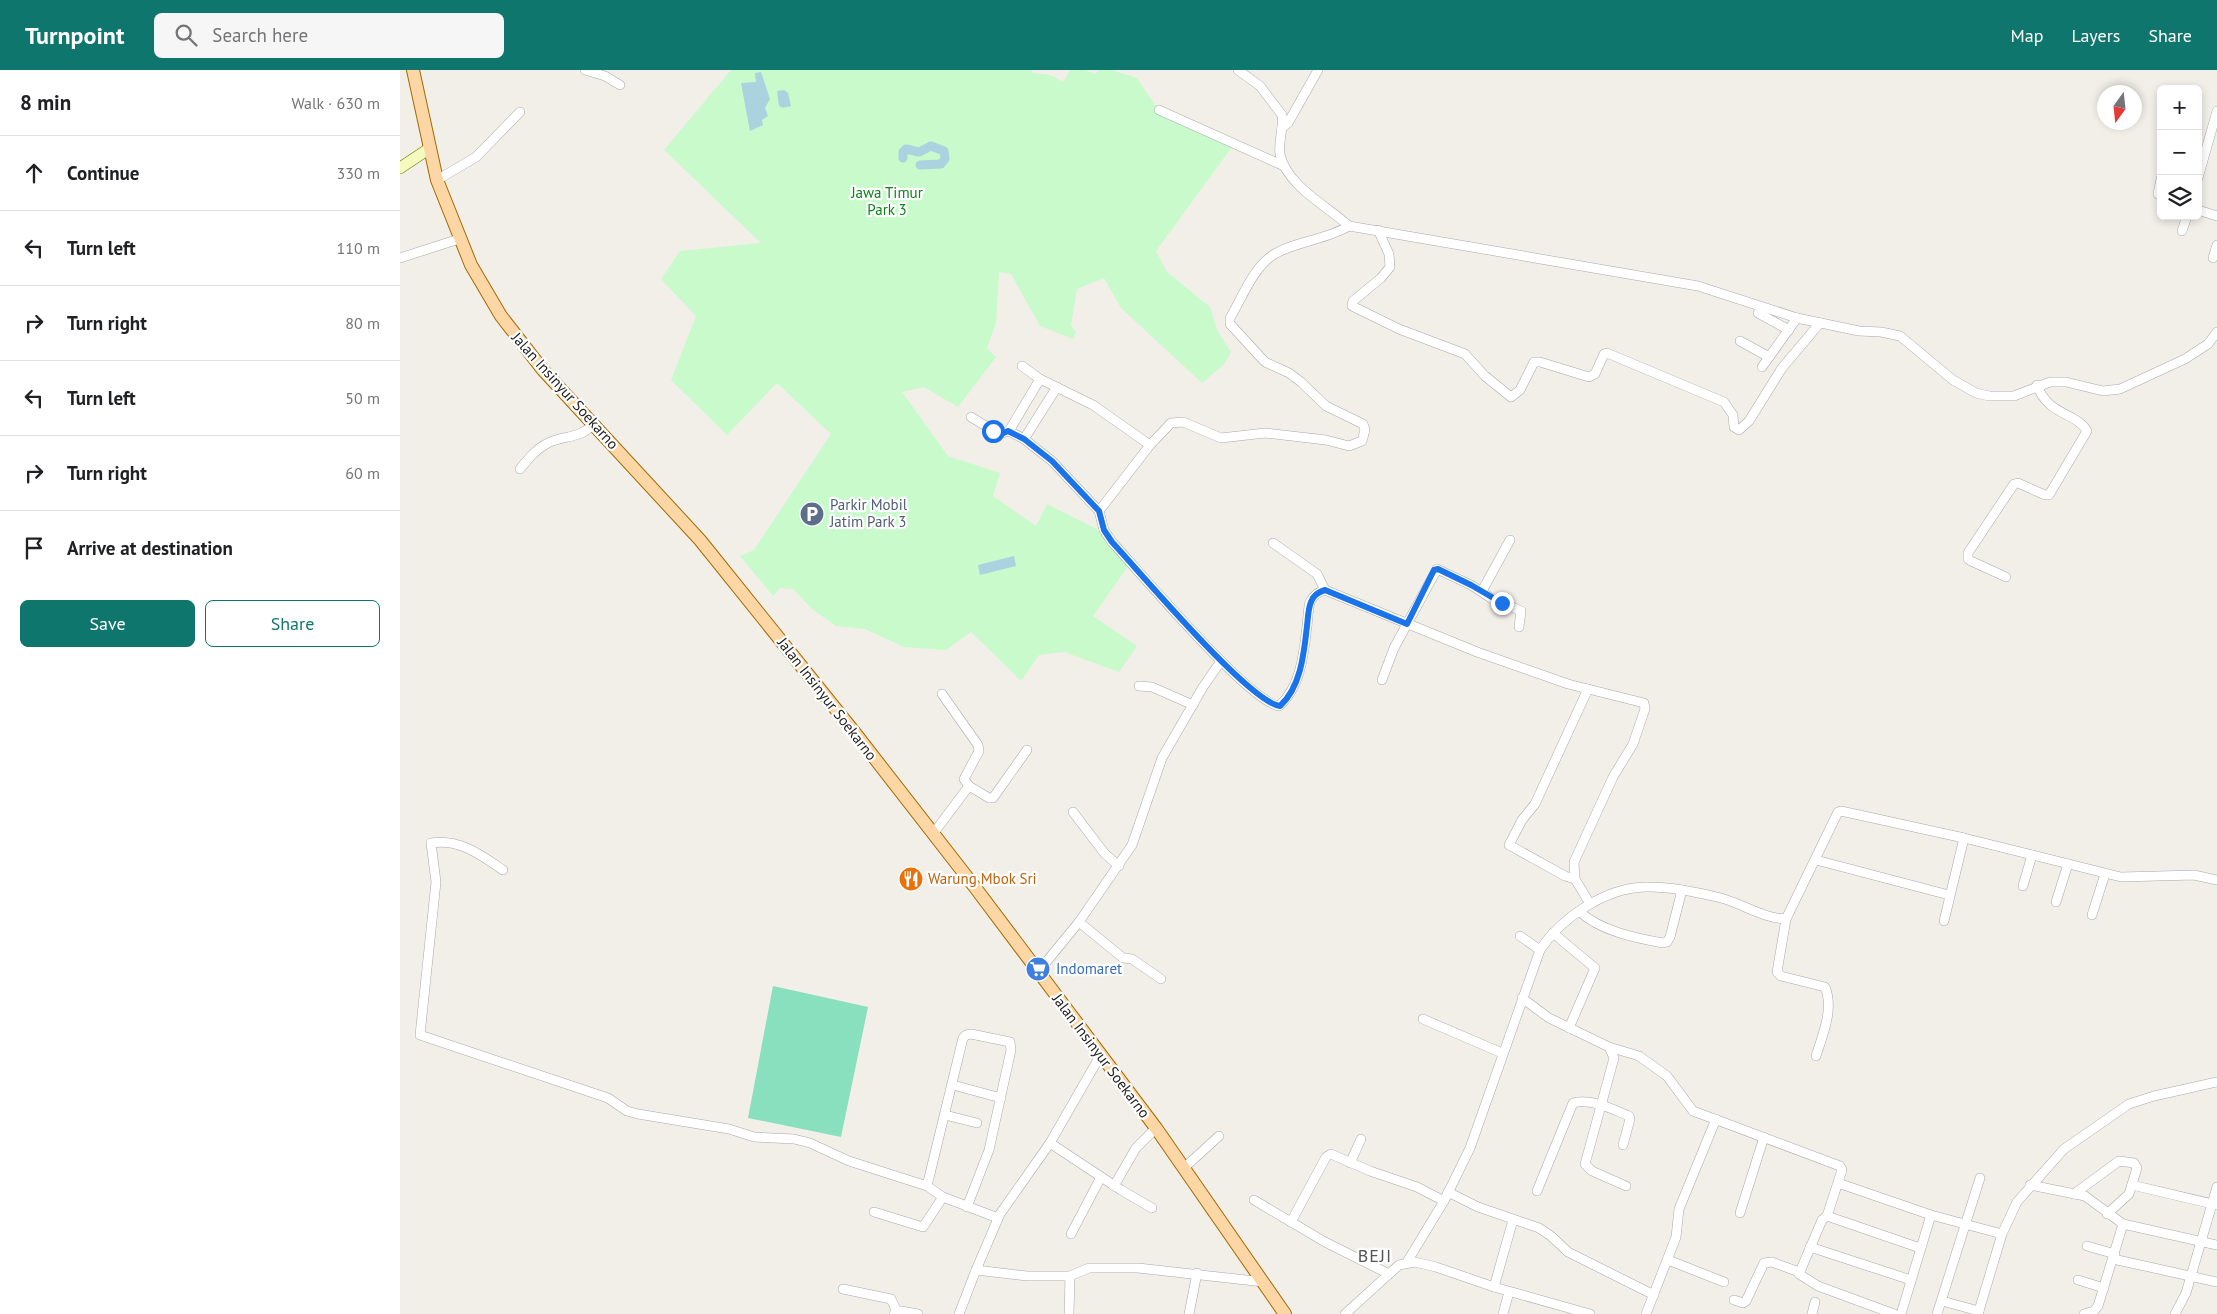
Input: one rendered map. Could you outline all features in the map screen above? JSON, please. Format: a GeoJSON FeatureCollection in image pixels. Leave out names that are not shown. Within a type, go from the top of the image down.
{"type":"FeatureCollection","features":[{"type":"Feature","properties":{"kind":"main road","name":"Jalan Insinyur Soekarno"},"geometry":{"type":"LineString","coordinates":[[413,70],[437,180],[459,239],[484,290],[518,340],[700,540],[750,600],[933,834],[1156,1128],[1185,1167],[1284,1314]]}},
{"type":"Feature","properties":{"kind":"street"},"geometry":{"type":"LineString","coordinates":[[585,70],[605,76],[620,85]]}},
{"type":"Feature","properties":{"kind":"street"},"geometry":{"type":"LineString","coordinates":[[1238,70],[1270,97],[1282,115],[1280,150],[1284,166]]}},
{"type":"Feature","properties":{"kind":"street"},"geometry":{"type":"LineString","coordinates":[[1282,128],[1288,123],[1318,70]]}},
{"type":"Feature","properties":{"kind":"street"},"geometry":{"type":"LineString","coordinates":[[1159,110],[1284,166],[1306,192],[1331,209],[1349,226],[1698,286],[1797,318],[1900,336],[1953,380],[1976,393],[2002,397],[2014,396],[2037,385],[2050,382],[2066,382],[2103,391],[2120,389],[2185,359],[2208,344],[2217,332]]}},
{"type":"Feature","properties":{"kind":"street"},"geometry":{"type":"LineString","coordinates":[[2199,175],[2217,111]]}},
{"type":"Feature","properties":{"kind":"street"},"geometry":{"type":"LineString","coordinates":[[437,180],[476,157],[520,112]]}},
{"type":"Feature","properties":{"kind":"street"},"geometry":{"type":"LineString","coordinates":[[400,168],[430,148]]}},
{"type":"Feature","properties":{"kind":"street"},"geometry":{"type":"LineString","coordinates":[[2202,211],[2217,216]]}},
{"type":"Feature","properties":{"kind":"street"},"geometry":{"type":"LineString","coordinates":[[2182,231],[2186,220]]}},
{"type":"Feature","properties":{"kind":"street"},"geometry":{"type":"LineString","coordinates":[[1099,511],[1150,445],[1166,427],[1176,422],[1188,424],[1221,438],[1265,433],[1326,440],[1349,446],[1362,441],[1365,430],[1363,424],[1326,406],[1289,373],[1265,362],[1230,324],[1230,318],[1254,278],[1274,254],[1339,232],[1349,226]]}},
{"type":"Feature","properties":{"kind":"street"},"geometry":{"type":"LineString","coordinates":[[1378,230],[1389,254],[1390,267],[1381,278],[1353,301],[1352,306],[1415,335],[1465,354],[1485,376],[1511,397],[1520,390],[1534,362],[1540,362],[1590,377],[1595,374],[1604,354],[1607,352],[1724,402],[1733,415],[1734,426],[1739,430],[1749,421],[1782,368],[1820,323]]}},
{"type":"Feature","properties":{"kind":"street"},"geometry":{"type":"LineString","coordinates":[[400,258],[459,239]]}},
{"type":"Feature","properties":{"kind":"street"},"geometry":{"type":"LineString","coordinates":[[2213,258],[2217,245]]}},
{"type":"Feature","properties":{"kind":"street"},"geometry":{"type":"LineString","coordinates":[[1758,313],[1789,330]]}},
{"type":"Feature","properties":{"kind":"street"},"geometry":{"type":"LineString","coordinates":[[1762,367],[1797,318]]}},
{"type":"Feature","properties":{"kind":"street"},"geometry":{"type":"LineString","coordinates":[[1740,341],[1769,357]]}},
{"type":"Feature","properties":{"kind":"street"},"geometry":{"type":"LineString","coordinates":[[1022,366],[1040,380],[1093,405],[1150,445]]}},
{"type":"Feature","properties":{"kind":"street"},"geometry":{"type":"LineString","coordinates":[[971,417],[999,434],[1008,431],[1040,380]]}},
{"type":"Feature","properties":{"kind":"street"},"geometry":{"type":"LineString","coordinates":[[2006,577],[1971,561],[1968,559],[1968,554],[2014,484],[2018,483],[2046,496],[2050,494],[2087,431],[2047,403],[2041,396],[2037,385]]}},
{"type":"Feature","properties":{"kind":"street"},"geometry":{"type":"LineString","coordinates":[[1024,439],[1057,387]]}},
{"type":"Feature","properties":{"kind":"street"},"geometry":{"type":"LineString","coordinates":[[520,469],[531,455],[549,443],[585,433],[594,424]]}},
{"type":"Feature","properties":{"kind":"street"},"geometry":{"type":"LineString","coordinates":[[1008,431],[1024,439],[1052,461],[1099,511],[1104,530],[1112,542],[1221,661],[1262,699],[1280,706],[1297,680],[1304,648],[1310,603],[1314,596],[1325,590]]}},
{"type":"Feature","properties":{"kind":"street"},"geometry":{"type":"LineString","coordinates":[[1482,591],[1510,540]]}},
{"type":"Feature","properties":{"kind":"street"},"geometry":{"type":"LineString","coordinates":[[1273,543],[1317,574],[1325,590],[1477,652],[1568,684],[1644,703],[1645,709],[1633,744],[1613,777],[1576,856],[1573,872],[1575,879],[1590,904]]}},
{"type":"Feature","properties":{"kind":"street"},"geometry":{"type":"LineString","coordinates":[[1382,680],[1394,648],[1437,569],[1482,591],[1491,598],[1521,611],[1519,627]]}},
{"type":"Feature","properties":{"kind":"street"},"geometry":{"type":"LineString","coordinates":[[1038,972],[1079,922],[1119,866],[1138,832],[1162,758],[1221,661]]}},
{"type":"Feature","properties":{"kind":"street"},"geometry":{"type":"LineString","coordinates":[[1139,686],[1152,687],[1193,705]]}},
{"type":"Feature","properties":{"kind":"street"},"geometry":{"type":"LineString","coordinates":[[1575,879],[1509,845],[1522,820],[1535,804],[1588,689]]}},
{"type":"Feature","properties":{"kind":"street"},"geometry":{"type":"LineString","coordinates":[[942,694],[979,748],[978,754],[964,779],[969,786],[989,798],[993,798],[1026,750]]}},
{"type":"Feature","properties":{"kind":"street"},"geometry":{"type":"LineString","coordinates":[[933,834],[969,786]]}},
{"type":"Feature","properties":{"kind":"street"},"geometry":{"type":"LineString","coordinates":[[1816,1056],[1829,1006],[1825,987],[1781,976],[1777,972],[1786,919],[1838,812],[1841,811],[1964,838],[2105,874],[2130,878],[2194,875],[2217,880]]}},
{"type":"Feature","properties":{"kind":"street"},"geometry":{"type":"LineString","coordinates":[[1073,812],[1105,854],[1119,866]]}},
{"type":"Feature","properties":{"kind":"street"},"geometry":{"type":"LineString","coordinates":[[1944,921],[1964,838]]}},
{"type":"Feature","properties":{"kind":"street"},"geometry":{"type":"LineString","coordinates":[[503,870],[462,845],[445,841],[431,843],[436,882],[420,1035],[608,1098],[626,1111],[729,1130],[754,1138],[794,1139],[810,1143],[849,1161],[927,1186],[942,1197],[998,1218]]}},
{"type":"Feature","properties":{"kind":"street"},"geometry":{"type":"LineString","coordinates":[[2022,886],[2032,855]]}},
{"type":"Feature","properties":{"kind":"street"},"geometry":{"type":"LineString","coordinates":[[1816,860],[1949,895]]}},
{"type":"Feature","properties":{"kind":"street"},"geometry":{"type":"LineString","coordinates":[[2056,902],[2068,864]]}},
{"type":"Feature","properties":{"kind":"street"},"geometry":{"type":"LineString","coordinates":[[2092,915],[2105,874]]}},
{"type":"Feature","properties":{"kind":"street"},"geometry":{"type":"LineString","coordinates":[[1407,1262],[1444,1202],[1470,1148],[1540,950],[1553,933],[1590,904],[1618,892],[1644,886],[1682,890],[1722,898],[1752,911],[1778,919],[1786,919]]}},
{"type":"Feature","properties":{"kind":"street"},"geometry":{"type":"LineString","coordinates":[[1580,912],[1587,919],[1630,937],[1662,943],[1667,942],[1682,890]]}},
{"type":"Feature","properties":{"kind":"street"},"geometry":{"type":"LineString","coordinates":[[1079,922],[1122,958],[1132,959],[1161,979]]}},
{"type":"Feature","properties":{"kind":"street"},"geometry":{"type":"LineString","coordinates":[[1553,933],[1595,968],[1570,1028]]}},
{"type":"Feature","properties":{"kind":"street"},"geometry":{"type":"LineString","coordinates":[[1520,936],[1540,950]]}},
{"type":"Feature","properties":{"kind":"street"},"geometry":{"type":"LineString","coordinates":[[1522,998],[1549,1018],[1609,1047],[1639,1056],[1674,1082],[1694,1111],[1840,1166],[1842,1170],[1827,1216],[1799,1272]]}},
{"type":"Feature","properties":{"kind":"street"},"geometry":{"type":"LineString","coordinates":[[1423,1019],[1502,1053]]}},
{"type":"Feature","properties":{"kind":"street"},"geometry":{"type":"LineString","coordinates":[[927,1186],[966,1035],[971,1034],[1010,1042],[1011,1050],[989,1150],[967,1207]]}},
{"type":"Feature","properties":{"kind":"street"},"geometry":{"type":"LineString","coordinates":[[1609,1047],[1614,1058],[1585,1164],[1592,1170],[1626,1186]]}},
{"type":"Feature","properties":{"kind":"street"},"geometry":{"type":"LineString","coordinates":[[959,1314],[998,1218],[1050,1143],[1100,1056]]}},
{"type":"Feature","properties":{"kind":"street"},"geometry":{"type":"LineString","coordinates":[[1942,1301],[1979,1312],[2002,1234],[2018,1202],[2030,1185],[2064,1149],[2129,1104],[2154,1096],[2217,1082]]}},
{"type":"Feature","properties":{"kind":"street"},"geometry":{"type":"LineString","coordinates":[[953,1085],[1001,1098]]}},
{"type":"Feature","properties":{"kind":"street"},"geometry":{"type":"LineString","coordinates":[[1537,1191],[1573,1103],[1583,1101],[1601,1105],[1629,1116],[1630,1119],[1623,1145]]}},
{"type":"Feature","properties":{"kind":"street"},"geometry":{"type":"LineString","coordinates":[[946,1115],[977,1123]]}},
{"type":"Feature","properties":{"kind":"street"},"geometry":{"type":"LineString","coordinates":[[1646,1314],[1676,1237],[1679,1209],[1716,1119]]}},
{"type":"Feature","properties":{"kind":"street"},"geometry":{"type":"LineString","coordinates":[[1114,1186],[1136,1148],[1156,1128]]}},
{"type":"Feature","properties":{"kind":"street"},"geometry":{"type":"LineString","coordinates":[[1185,1167],[1220,1136]]}},
{"type":"Feature","properties":{"kind":"street"},"geometry":{"type":"LineString","coordinates":[[1740,1213],[1764,1137]]}},
{"type":"Feature","properties":{"kind":"street"},"geometry":{"type":"LineString","coordinates":[[1350,1162],[1361,1139]]}},
{"type":"Feature","properties":{"kind":"street"},"geometry":{"type":"LineString","coordinates":[[1050,1143],[1114,1186],[1152,1208]]}},
{"type":"Feature","properties":{"kind":"street"},"geometry":{"type":"LineString","coordinates":[[1292,1222],[1326,1157],[1332,1154],[1417,1187],[1444,1202]]}},
{"type":"Feature","properties":{"kind":"street"},"geometry":{"type":"LineString","coordinates":[[2074,1194],[2122,1160],[2137,1165],[2127,1197],[2107,1214]]}},
{"type":"Feature","properties":{"kind":"street"},"geometry":{"type":"LineString","coordinates":[[1071,1234],[1101,1177]]}},
{"type":"Feature","properties":{"kind":"street"},"geometry":{"type":"LineString","coordinates":[[1937,1314],[1980,1178]]}},
{"type":"Feature","properties":{"kind":"street"},"geometry":{"type":"LineString","coordinates":[[1838,1183],[1931,1215],[2002,1234]]}},
{"type":"Feature","properties":{"kind":"street"},"geometry":{"type":"LineString","coordinates":[[2030,1185],[2089,1197],[2107,1214],[2123,1224],[2217,1245]]}},
{"type":"Feature","properties":{"kind":"street"},"geometry":{"type":"LineString","coordinates":[[2132,1185],[2215,1204]]}},
{"type":"Feature","properties":{"kind":"street"},"geometry":{"type":"LineString","coordinates":[[2175,1314],[2186,1293],[2199,1242],[2215,1204],[2217,1187]]}},
{"type":"Feature","properties":{"kind":"street"},"geometry":{"type":"LineString","coordinates":[[1448,1192],[1478,1207],[1539,1228],[1568,1252],[1654,1295]]}},
{"type":"Feature","properties":{"kind":"street"},"geometry":{"type":"LineString","coordinates":[[874,1212],[923,1227],[942,1197]]}},
{"type":"Feature","properties":{"kind":"street"},"geometry":{"type":"LineString","coordinates":[[1254,1200],[1325,1242],[1389,1274]]}},
{"type":"Feature","properties":{"kind":"street"},"geometry":{"type":"LineString","coordinates":[[1902,1314],[1931,1215]]}},
{"type":"Feature","properties":{"kind":"street"},"geometry":{"type":"LineString","coordinates":[[1827,1216],[1920,1248]]}},
{"type":"Feature","properties":{"kind":"street"},"geometry":{"type":"LineString","coordinates":[[1494,1287],[1513,1220]]}},
{"type":"Feature","properties":{"kind":"street"},"geometry":{"type":"LineString","coordinates":[[2084,1314],[2093,1313],[2098,1306],[2123,1224]]}},
{"type":"Feature","properties":{"kind":"street"},"geometry":{"type":"LineString","coordinates":[[2087,1246],[2114,1256],[2190,1277],[2217,1282]]}},
{"type":"Feature","properties":{"kind":"street"},"geometry":{"type":"LineString","coordinates":[[1810,1247],[1911,1280]]}},
{"type":"Feature","properties":{"kind":"street"},"geometry":{"type":"LineString","coordinates":[[1668,1260],[1724,1282]]}},
{"type":"Feature","properties":{"kind":"street"},"geometry":{"type":"LineString","coordinates":[[1345,1314],[1399,1265],[1407,1262],[1436,1267],[1565,1311],[1590,1314]]}},
{"type":"Feature","properties":{"kind":"street"},"geometry":{"type":"LineString","coordinates":[[1734,1300],[1746,1301],[1764,1262],[1772,1262],[1799,1272],[1800,1276],[1818,1286],[1894,1314]]}},
{"type":"Feature","properties":{"kind":"street"},"geometry":{"type":"LineString","coordinates":[[976,1270],[1027,1276],[1070,1276],[1089,1268],[1138,1268],[1197,1273],[1264,1282]]}},
{"type":"Feature","properties":{"kind":"street"},"geometry":{"type":"LineString","coordinates":[[1189,1314],[1197,1273]]}},
{"type":"Feature","properties":{"kind":"street"},"geometry":{"type":"LineString","coordinates":[[1068,1314],[1070,1276]]}},
{"type":"Feature","properties":{"kind":"street"},"geometry":{"type":"LineString","coordinates":[[2078,1280],[2104,1288]]}},
{"type":"Feature","properties":{"kind":"street"},"geometry":{"type":"LineString","coordinates":[[843,1289],[891,1299],[895,1313],[909,1311],[918,1314]]}},
{"type":"Feature","properties":{"kind":"street"},"geometry":{"type":"LineString","coordinates":[[1503,1314],[1509,1292]]}},
{"type":"Feature","properties":{"kind":"street"},"geometry":{"type":"LineString","coordinates":[[1812,1314],[1815,1302]]}},
{"type":"Feature","properties":{"kind":"green space","name":"Jawa Timur Park 3"},"geometry":{"type":"Polygon","coordinates":[[[731,70],[1031,70],[1033,73],[1051,75],[1063,82],[1070,70],[1085,70],[1096,74],[1098,70],[1112,70],[1137,78],[1163,117],[1232,147],[1156,251],[1167,272],[1210,307],[1217,330],[1231,352],[1224,364],[1202,383],[1121,308],[1104,278],[1077,289],[1071,325],[1076,332],[1073,339],[1040,326],[1011,274],[999,272],[996,323],[987,348],[996,357],[958,407],[924,387],[902,392],[948,456],[1000,473],[993,496],[1036,526],[1047,504],[1097,529],[1129,565],[1093,616],[1137,646],[1119,672],[1064,652],[1039,655],[1021,681],[971,632],[946,650],[904,647],[865,629],[836,626],[812,609],[793,589],[780,588],[773,596],[740,556],[754,550],[831,434],[777,383],[727,435],[671,380],[696,316],[661,279],[680,251],[761,243],[664,150],[731,70]]]}},
{"type":"Feature","properties":{"kind":"green space"},"geometry":{"type":"Polygon","coordinates":[[[773,986],[868,1007],[841,1137],[748,1118],[773,986]]]}},
{"type":"Feature","properties":{"kind":"water"},"geometry":{"type":"Polygon","coordinates":[[[761,72],[770,99],[765,108],[768,116],[762,120],[763,125],[750,131],[741,83],[756,82],[755,73],[761,72]]]}},
{"type":"Feature","properties":{"kind":"water"},"geometry":{"type":"Polygon","coordinates":[[[784,90],[788,93],[791,106],[783,108],[779,106],[777,91],[784,90]]]}},
{"type":"Feature","properties":{"kind":"water"},"geometry":{"type":"Polygon","coordinates":[[[1014,556],[1016,566],[980,575],[978,565],[1014,556]]]}},
{"type":"Feature","properties":{"kind":"waterway"},"geometry":{"type":"LineString","coordinates":[[903,158],[903,152],[906,149],[919,152],[931,146],[944,151],[945,159],[941,164],[920,165]]}},
{"type":"Feature","properties":{"kind":"place","name":"Parkir Mobil Jatim Park 3"},"geometry":{"type":"Point","coordinates":[812,514]}},
{"type":"Feature","properties":{"kind":"place","name":"Warung Mbok Sri"},"geometry":{"type":"Point","coordinates":[911,879]}},
{"type":"Feature","properties":{"kind":"place","name":"Indomaret"},"geometry":{"type":"Point","coordinates":[1038,969]}},
{"type":"Feature","properties":{"kind":"district","name":"BEJI"},"geometry":{"type":"Point","coordinates":[1375,1256]}},
{"type":"Feature","properties":{"kind":"route"},"geometry":{"type":"LineString","coordinates":[[993,431],[999,434],[1008,431],[1024,439],[1052,461],[1099,511],[1104,530],[1112,542],[1221,661],[1262,699],[1274,705],[1280,706],[1283,703],[1297,680],[1301,667],[1310,603],[1320,591],[1325,590],[1407,624],[1434,570],[1438,569],[1502,603]]}}]}
